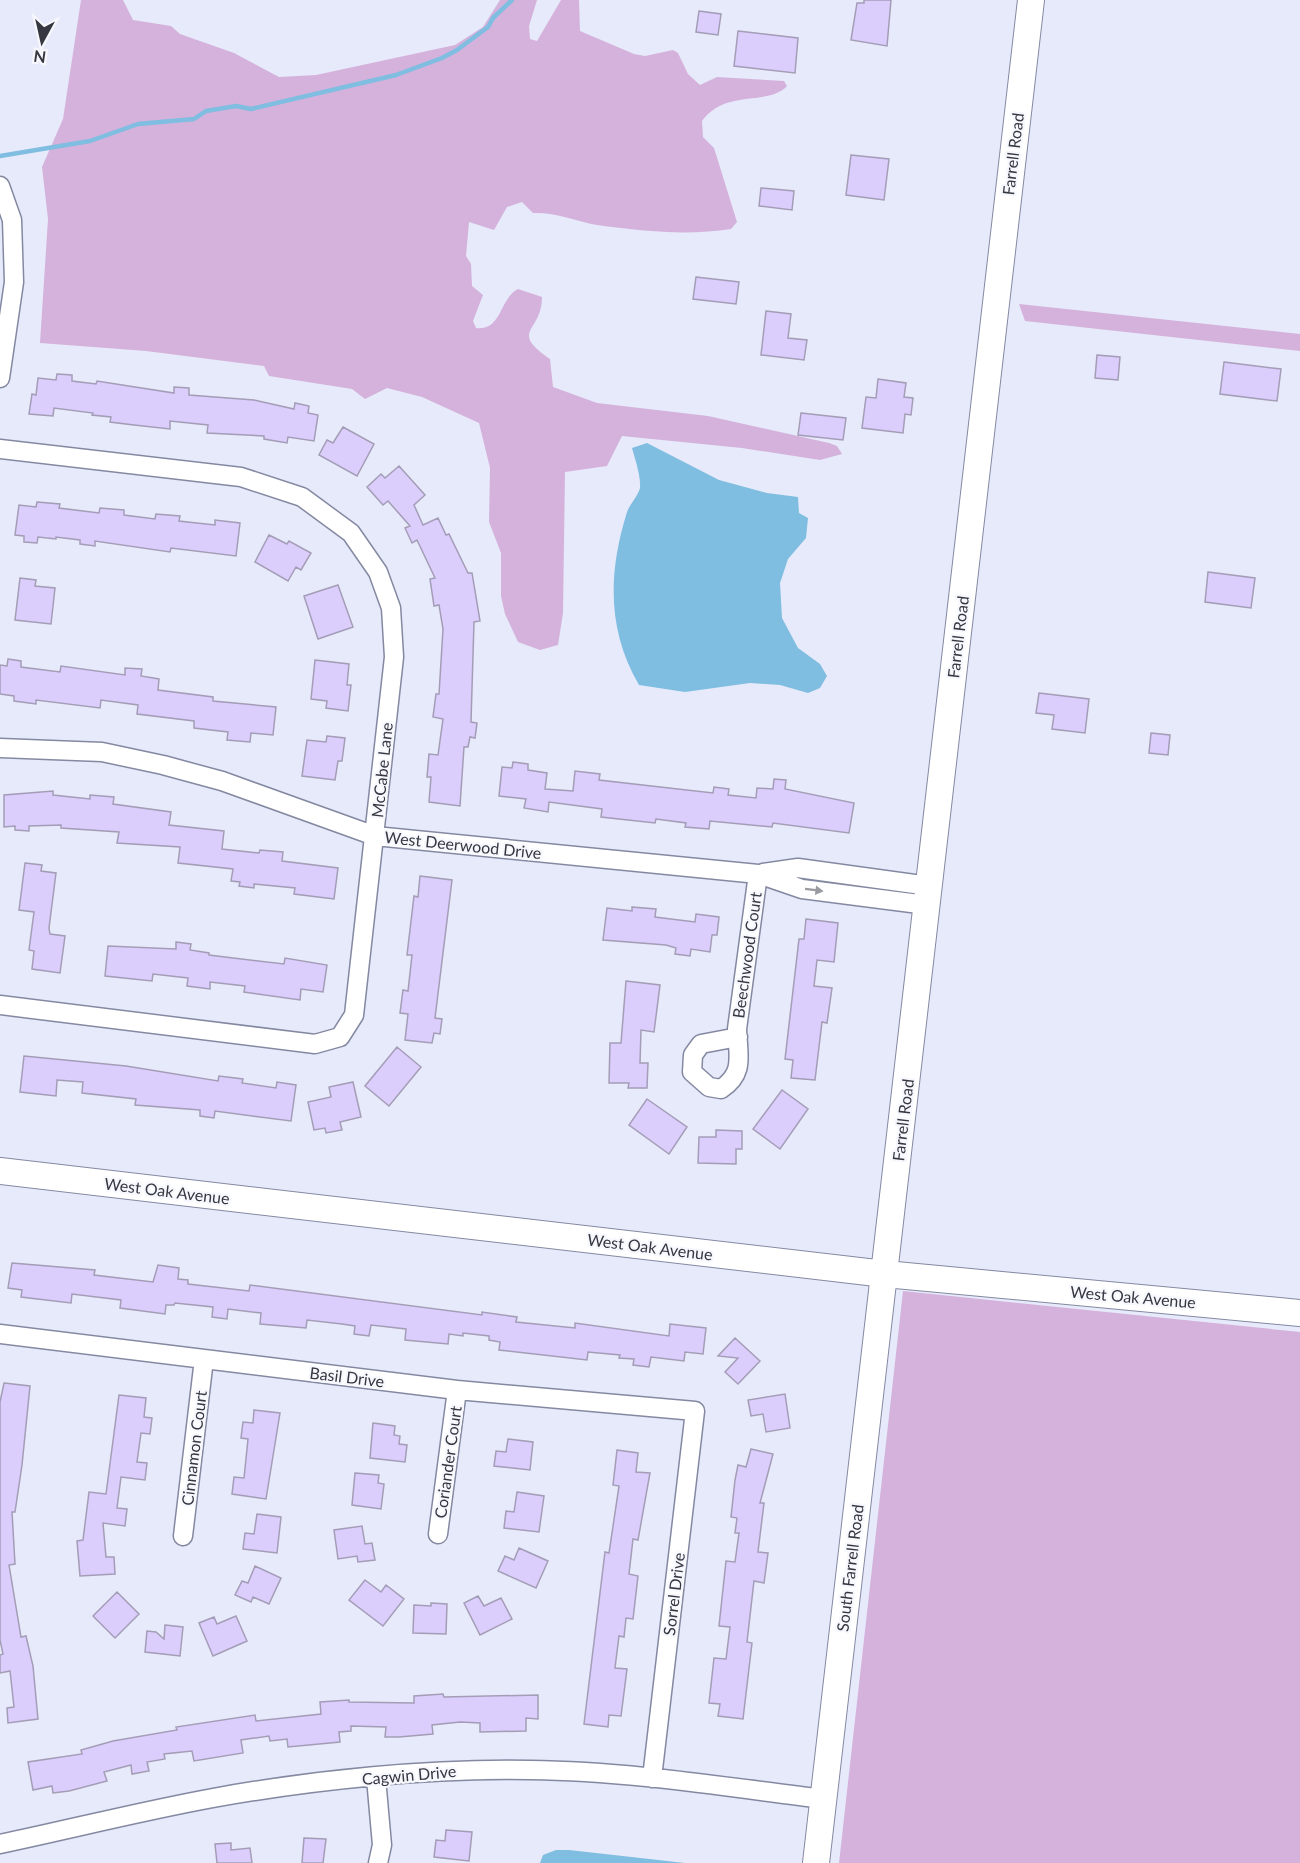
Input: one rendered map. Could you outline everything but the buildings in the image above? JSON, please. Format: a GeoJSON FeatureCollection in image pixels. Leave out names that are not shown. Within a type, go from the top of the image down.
{"type":"FeatureCollection","features":[{"type":"Feature","properties":{"kind":"street","name":"Farrell Road"},"geometry":{"type":"LineString","coordinates":[[885,1274],[1031,0]]}},
{"type":"Feature","properties":{"kind":"street"},"geometry":{"type":"LineString","coordinates":[[0,186],[12,220],[14,282],[0,378]]}},
{"type":"Feature","properties":{"kind":"street","name":"McCabe Lane"},"geometry":{"type":"LineString","coordinates":[[0,449],[241,477],[302,497],[351,533],[378,572],[391,608],[394,657],[354,1015],[340,1037],[315,1044],[0,1005]]}},
{"type":"Feature","properties":{"kind":"street","name":"West Deerwood Drive"},"geometry":{"type":"LineString","coordinates":[[0,748],[102,752],[164,765],[222,782],[375,836],[758,874],[798,868],[928,896]]}},
{"type":"Feature","properties":{"kind":"street","name":"Beechwood Court"},"geometry":{"type":"LineString","coordinates":[[738,1037],[758,874]]}},
{"type":"Feature","properties":{"kind":"street","name":"West Oak Avenue"},"geometry":{"type":"LineString","coordinates":[[0,1171],[885,1274],[1300,1313]]}},
{"type":"Feature","properties":{"kind":"street","name":"South Farrell Road"},"geometry":{"type":"LineString","coordinates":[[816,1863],[885,1274]]}},
{"type":"Feature","properties":{"kind":"street","name":"Basil Drive"},"geometry":{"type":"LineString","coordinates":[[0,1334],[457,1390],[695,1411]]}},
{"type":"Feature","properties":{"kind":"street","name":"Cinnamon Court"},"geometry":{"type":"LineString","coordinates":[[183,1536],[204,1359]]}},
{"type":"Feature","properties":{"kind":"street","name":"Coriander Court"},"geometry":{"type":"LineString","coordinates":[[438,1534],[457,1390]]}},
{"type":"Feature","properties":{"kind":"street","name":"Sorrel Drive"},"geometry":{"type":"LineString","coordinates":[[652,1778],[695,1411]]}},
{"type":"Feature","properties":{"kind":"street","name":"Cagwin Drive"},"geometry":{"type":"LineString","coordinates":[[0,1844],[213,1798],[293,1785],[469,1770],[531,1770],[652,1778],[823,1799]]}},
{"type":"Feature","properties":{"kind":"street"},"geometry":{"type":"LineString","coordinates":[[376,1778],[382,1845],[378,1863]]}},
{"type":"Feature","properties":{"kind":"shaded area"},"geometry":{"type":"Polygon","coordinates":[[[81,0],[123,0],[133,20],[171,26],[180,34],[234,53],[279,77],[316,75],[455,45],[483,27],[500,0],[537,0],[529,26],[530,39],[537,41],[561,0],[579,0],[580,31],[634,54],[645,56],[673,50],[678,53],[688,74],[700,85],[717,77],[784,81],[787,86],[779,92],[723,105],[712,111],[702,121],[703,137],[714,148],[737,222],[731,229],[664,232],[630,229],[533,213],[522,202],[507,207],[494,230],[469,222],[466,256],[471,264],[472,286],[483,295],[473,321],[476,328],[491,325],[507,300],[518,289],[542,297],[541,309],[529,336],[531,342],[550,359],[553,387],[597,403],[708,416],[829,443],[837,446],[842,454],[820,460],[742,448],[622,436],[607,466],[565,472],[563,613],[558,645],[540,650],[518,642],[505,614],[501,596],[501,553],[489,522],[490,468],[479,423],[422,397],[387,388],[365,399],[352,389],[269,376],[264,366],[146,351],[40,343],[48,219],[42,167],[63,119],[81,0]]]}},
{"type":"Feature","properties":{"kind":"shaded area"},"geometry":{"type":"Polygon","coordinates":[[[1019,304],[1300,334],[1300,351],[1025,321],[1019,304]]]}},
{"type":"Feature","properties":{"kind":"shaded area"},"geometry":{"type":"Polygon","coordinates":[[[903,1291],[1300,1332],[1300,1863],[839,1863],[903,1291]]]}},
{"type":"Feature","properties":{"kind":"water"},"geometry":{"type":"Polygon","coordinates":[[[647,443],[719,480],[767,493],[798,497],[799,513],[808,518],[806,538],[788,559],[780,583],[782,618],[798,648],[820,664],[827,676],[820,688],[808,693],[780,685],[750,683],[685,692],[639,685],[621,643],[616,622],[614,579],[616,557],[627,512],[640,488],[639,473],[632,448],[647,443]]]}},
{"type":"Feature","properties":{"kind":"water"},"geometry":{"type":"Polygon","coordinates":[[[556,1850],[685,1863],[540,1863],[543,1855],[556,1850]]]}},
{"type":"Feature","properties":{"kind":"waterway"},"geometry":{"type":"LineString","coordinates":[[0,156],[90,141],[138,124],[194,119],[206,111],[236,106],[251,109],[396,75],[457,50],[488,27],[493,18],[512,0]]}}]}
